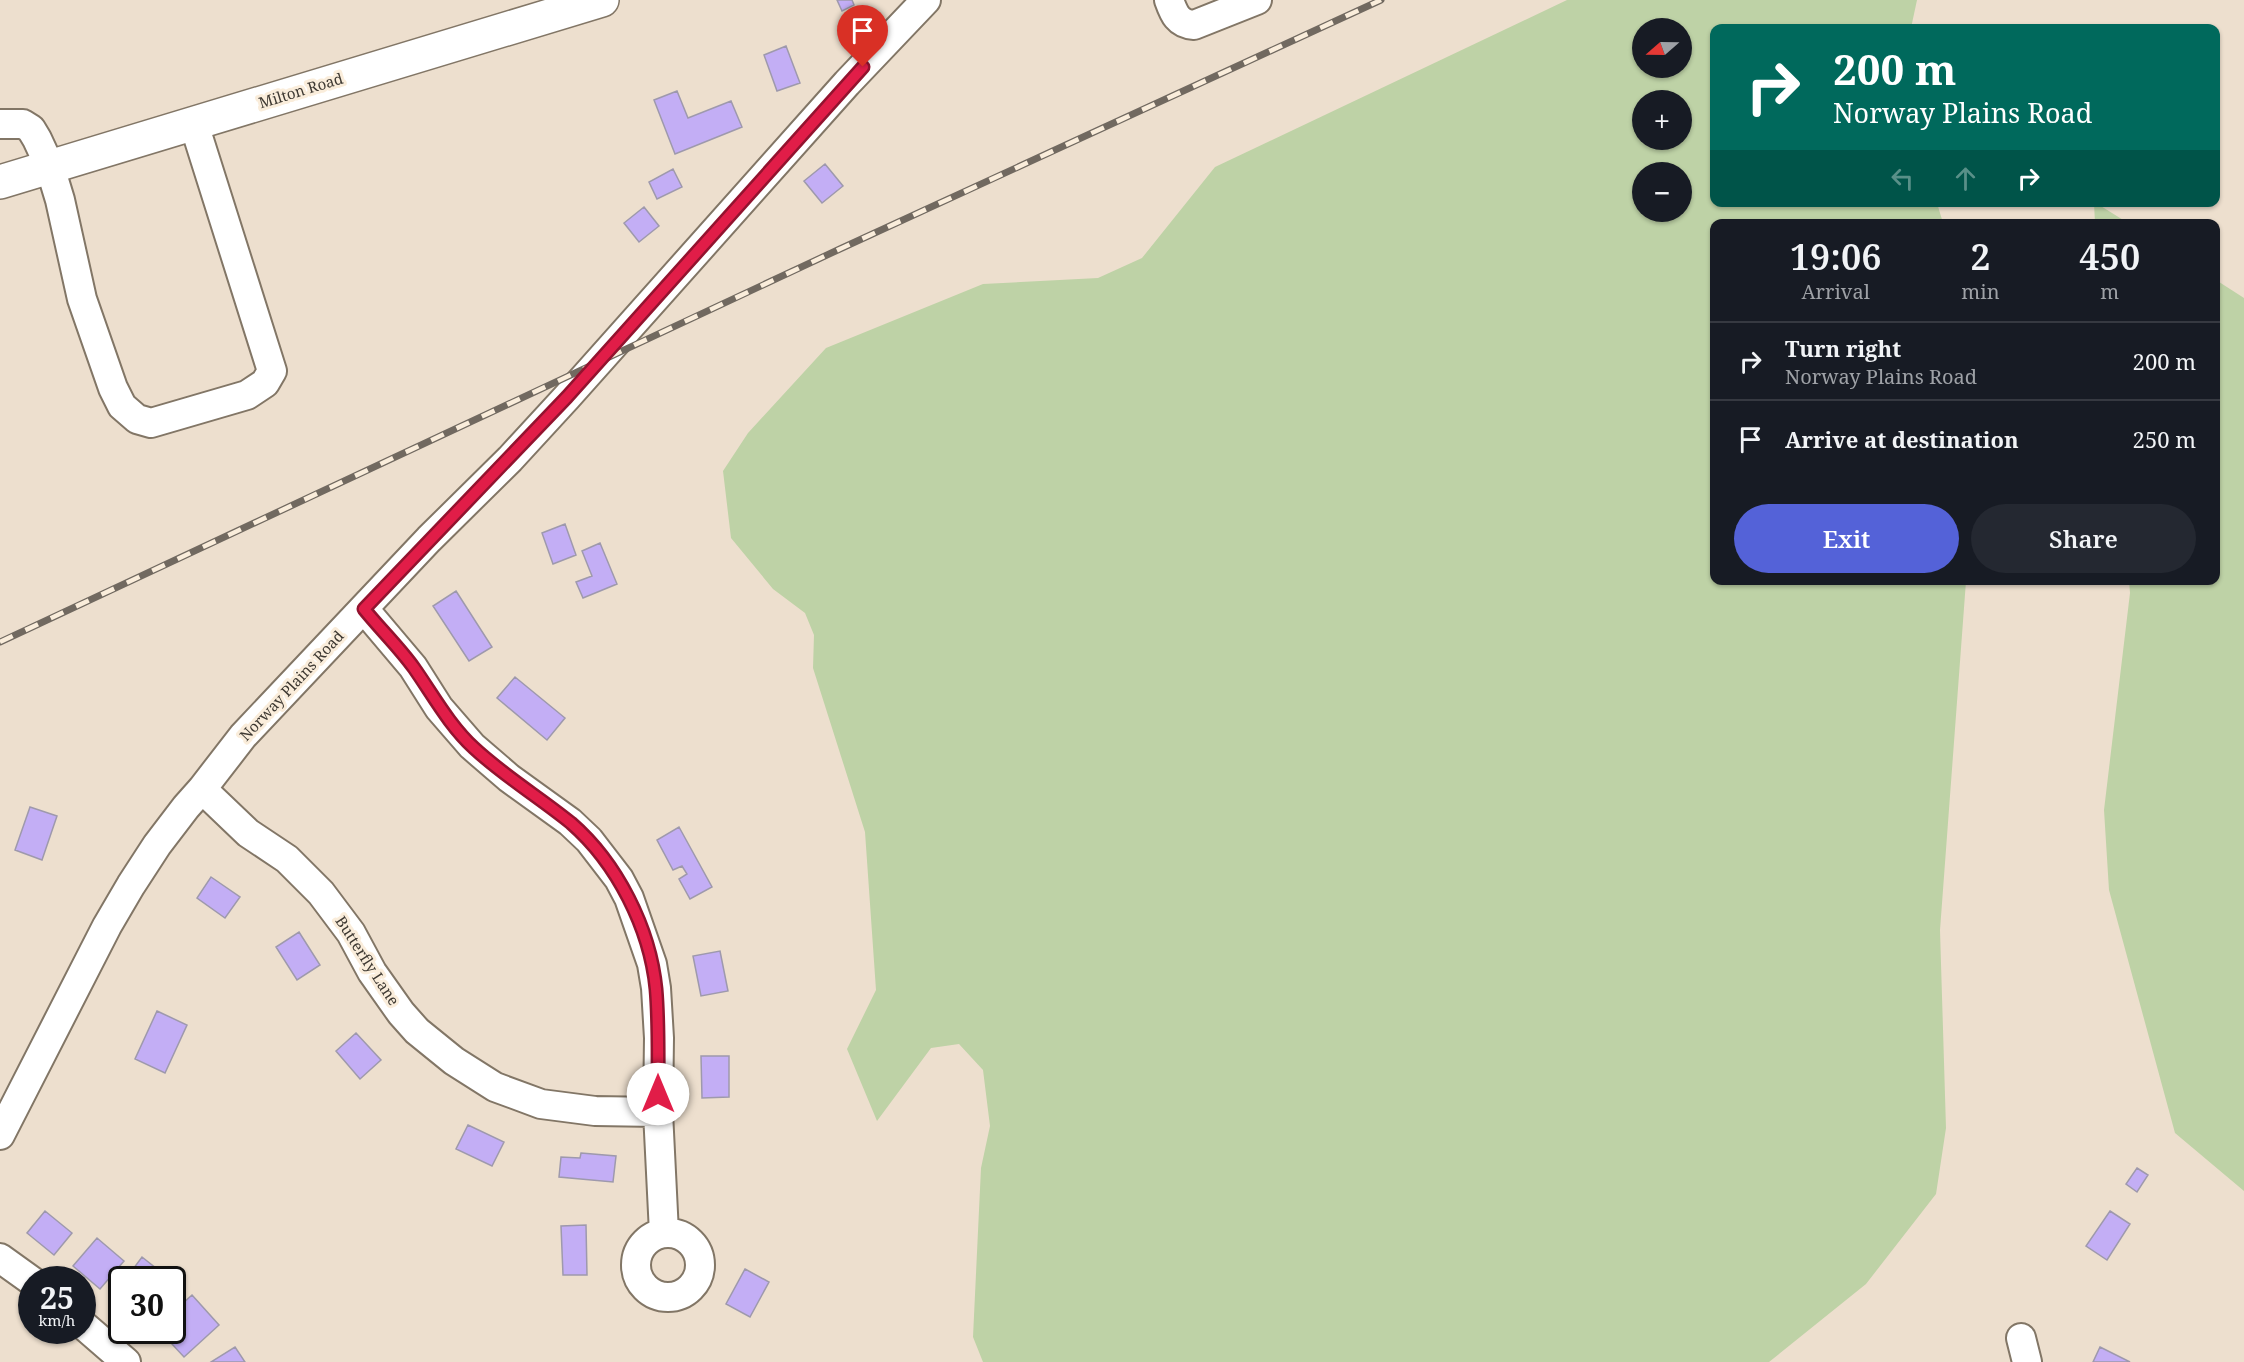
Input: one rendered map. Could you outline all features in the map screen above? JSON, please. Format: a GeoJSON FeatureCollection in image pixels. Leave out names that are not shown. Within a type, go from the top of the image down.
{"type":"FeatureCollection","features":[{"type":"Feature","properties":{"kind":"main road","name":"Milton Road"},"geometry":{"type":"LineString","coordinates":[[0,182],[602,0]]}},
{"type":"Feature","properties":{"kind":"street","name":"Norway Plains Road"},"geometry":{"type":"LineString","coordinates":[[0,1134],[107,926],[157,845],[243,736],[559,406],[847,83],[926,0]]}},
{"type":"Feature","properties":{"kind":"street"},"geometry":{"type":"LineString","coordinates":[[1168,0],[1178,20],[1185,25],[1194,25],[1257,0]]}},
{"type":"Feature","properties":{"kind":"street"},"geometry":{"type":"LineString","coordinates":[[0,124],[23,124],[31,129],[50,167],[60,200],[82,299],[113,388],[122,406],[137,419],[151,423],[247,395],[265,383],[272,371],[194,124]]}},
{"type":"Feature","properties":{"kind":"street"},"geometry":{"type":"LineString","coordinates":[[364,609],[413,667],[439,708],[472,746],[509,778],[570,822],[600,852],[619,879],[637,918],[652,964],[656,988],[659,1038],[658,1112],[664,1233]]}},
{"type":"Feature","properties":{"kind":"street","name":"Butterfly Lane"},"geometry":{"type":"LineString","coordinates":[[202,789],[248,833],[287,860],[321,893],[351,933],[372,972],[401,1013],[417,1030],[454,1061],[495,1087],[541,1104],[595,1111],[658,1112]]}},
{"type":"Feature","properties":{"kind":"street"},"geometry":{"type":"LineString","coordinates":[[0,1258],[18,1271]]}},
{"type":"Feature","properties":{"kind":"street"},"geometry":{"type":"LineString","coordinates":[[98,1353],[126,1362]]}},
{"type":"Feature","properties":{"kind":"green space"},"geometry":{"type":"Polygon","coordinates":[[[1567,0],[1917,0],[1912,24],[1710,24],[1710,207],[1938,207],[1942,219],[1710,219],[1710,585],[1966,585],[1940,930],[1946,1128],[1936,1194],[1866,1284],[1769,1362],[983,1362],[973,1337],[981,1168],[990,1126],[983,1070],[959,1044],[931,1048],[877,1121],[847,1049],[876,990],[865,832],[813,668],[814,635],[805,613],[773,589],[731,538],[723,471],[748,433],[826,348],[983,284],[1098,278],[1142,258],[1215,167],[1567,0]]]}},
{"type":"Feature","properties":{"kind":"green space"},"geometry":{"type":"Polygon","coordinates":[[[2094,207],[2102,207],[2122,219],[2095,219],[2094,207]]]}},
{"type":"Feature","properties":{"kind":"green space"},"geometry":{"type":"Polygon","coordinates":[[[2220,283],[2244,298],[2244,1191],[2175,1133],[2109,890],[2104,810],[2129,585],[2220,585],[2220,283]]]}},
{"type":"Feature","properties":{"kind":"building"},"geometry":{"type":"Polygon","coordinates":[[[837,0],[852,0],[854,5],[842,11],[837,0]]]}},
{"type":"Feature","properties":{"kind":"building"},"geometry":{"type":"Polygon","coordinates":[[[786,46],[800,83],[777,91],[764,55],[786,46]]]}},
{"type":"Feature","properties":{"kind":"building"},"geometry":{"type":"Polygon","coordinates":[[[677,91],[688,118],[731,101],[742,127],[675,154],[654,100],[677,91]]]}},
{"type":"Feature","properties":{"kind":"building"},"geometry":{"type":"Polygon","coordinates":[[[825,164],[843,186],[822,203],[804,181],[825,164]]]}},
{"type":"Feature","properties":{"kind":"building"},"geometry":{"type":"Polygon","coordinates":[[[673,169],[682,187],[657,199],[649,182],[673,169]]]}},
{"type":"Feature","properties":{"kind":"building"},"geometry":{"type":"Polygon","coordinates":[[[644,207],[659,226],[639,242],[624,223],[644,207]]]}},
{"type":"Feature","properties":{"kind":"building"},"geometry":{"type":"Polygon","coordinates":[[[565,524],[576,555],[553,564],[542,533],[565,524]]]}},
{"type":"Feature","properties":{"kind":"building"},"geometry":{"type":"Polygon","coordinates":[[[600,543],[617,584],[583,598],[576,582],[592,576],[582,551],[600,543]]]}},
{"type":"Feature","properties":{"kind":"building"},"geometry":{"type":"Polygon","coordinates":[[[456,591],[492,647],[469,661],[433,606],[456,591]]]}},
{"type":"Feature","properties":{"kind":"building"},"geometry":{"type":"Polygon","coordinates":[[[515,677],[565,718],[547,740],[497,698],[515,677]]]}},
{"type":"Feature","properties":{"kind":"building"},"geometry":{"type":"Polygon","coordinates":[[[30,807],[57,816],[42,860],[15,850],[30,807]]]}},
{"type":"Feature","properties":{"kind":"building"},"geometry":{"type":"Polygon","coordinates":[[[679,827],[712,887],[690,899],[679,879],[687,874],[682,866],[673,870],[657,840],[679,827]]]}},
{"type":"Feature","properties":{"kind":"building"},"geometry":{"type":"Polygon","coordinates":[[[211,877],[240,897],[225,918],[197,898],[211,877]]]}},
{"type":"Feature","properties":{"kind":"building"},"geometry":{"type":"Polygon","coordinates":[[[299,932],[320,965],[297,980],[276,947],[299,932]]]}},
{"type":"Feature","properties":{"kind":"building"},"geometry":{"type":"Polygon","coordinates":[[[720,951],[728,991],[701,996],[693,956],[720,951]]]}},
{"type":"Feature","properties":{"kind":"building"},"geometry":{"type":"Polygon","coordinates":[[[157,1011],[187,1025],[165,1073],[135,1059],[157,1011]]]}},
{"type":"Feature","properties":{"kind":"building"},"geometry":{"type":"Polygon","coordinates":[[[356,1033],[381,1060],[360,1079],[336,1051],[356,1033]]]}},
{"type":"Feature","properties":{"kind":"building"},"geometry":{"type":"Polygon","coordinates":[[[701,1056],[729,1056],[729,1097],[702,1098],[701,1056]]]}},
{"type":"Feature","properties":{"kind":"building"},"geometry":{"type":"Polygon","coordinates":[[[468,1125],[504,1142],[492,1166],[456,1149],[468,1125]]]}},
{"type":"Feature","properties":{"kind":"building"},"geometry":{"type":"Polygon","coordinates":[[[581,1153],[616,1156],[613,1182],[559,1177],[561,1157],[580,1158],[581,1153]]]}},
{"type":"Feature","properties":{"kind":"building"},"geometry":{"type":"Polygon","coordinates":[[[2137,1168],[2148,1175],[2137,1192],[2126,1184],[2137,1168]]]}},
{"type":"Feature","properties":{"kind":"building"},"geometry":{"type":"Polygon","coordinates":[[[45,1211],[72,1233],[54,1255],[27,1233],[45,1211]]]}},
{"type":"Feature","properties":{"kind":"building"},"geometry":{"type":"Polygon","coordinates":[[[2110,1211],[2130,1224],[2107,1260],[2086,1246],[2110,1211]]]}},
{"type":"Feature","properties":{"kind":"building"},"geometry":{"type":"Polygon","coordinates":[[[586,1225],[587,1275],[563,1275],[561,1226],[586,1225]]]}},
{"type":"Feature","properties":{"kind":"building"},"geometry":{"type":"Polygon","coordinates":[[[97,1238],[124,1261],[120,1266],[108,1266],[108,1280],[100,1289],[96,1286],[96,1266],[73,1266],[97,1238]]]}},
{"type":"Feature","properties":{"kind":"building"},"geometry":{"type":"Polygon","coordinates":[[[142,1257],[153,1266],[135,1266],[142,1257]]]}},
{"type":"Feature","properties":{"kind":"building"},"geometry":{"type":"Polygon","coordinates":[[[745,1269],[769,1282],[750,1317],[726,1304],[745,1269]]]}},
{"type":"Feature","properties":{"kind":"building"},"geometry":{"type":"Polygon","coordinates":[[[192,1295],[219,1325],[184,1357],[172,1344],[186,1344],[186,1300],[192,1295]]]}},
{"type":"Feature","properties":{"kind":"building"},"geometry":{"type":"Polygon","coordinates":[[[235,1347],[245,1362],[211,1362],[235,1347]]]}},
{"type":"Feature","properties":{"kind":"building"},"geometry":{"type":"Polygon","coordinates":[[[2100,1347],[2130,1362],[2093,1362],[2100,1347]]]}},
{"type":"Feature","properties":{"kind":"railway"},"geometry":{"type":"LineString","coordinates":[[0,642],[842,248],[1381,0]]}},
{"type":"Feature","properties":{"kind":"route"},"geometry":{"type":"LineString","coordinates":[[658,1094],[659,1038],[652,964],[637,918],[619,879],[589,840],[570,822],[509,778],[472,746],[439,708],[413,667],[364,609],[510,459],[863,67]]}}]}
